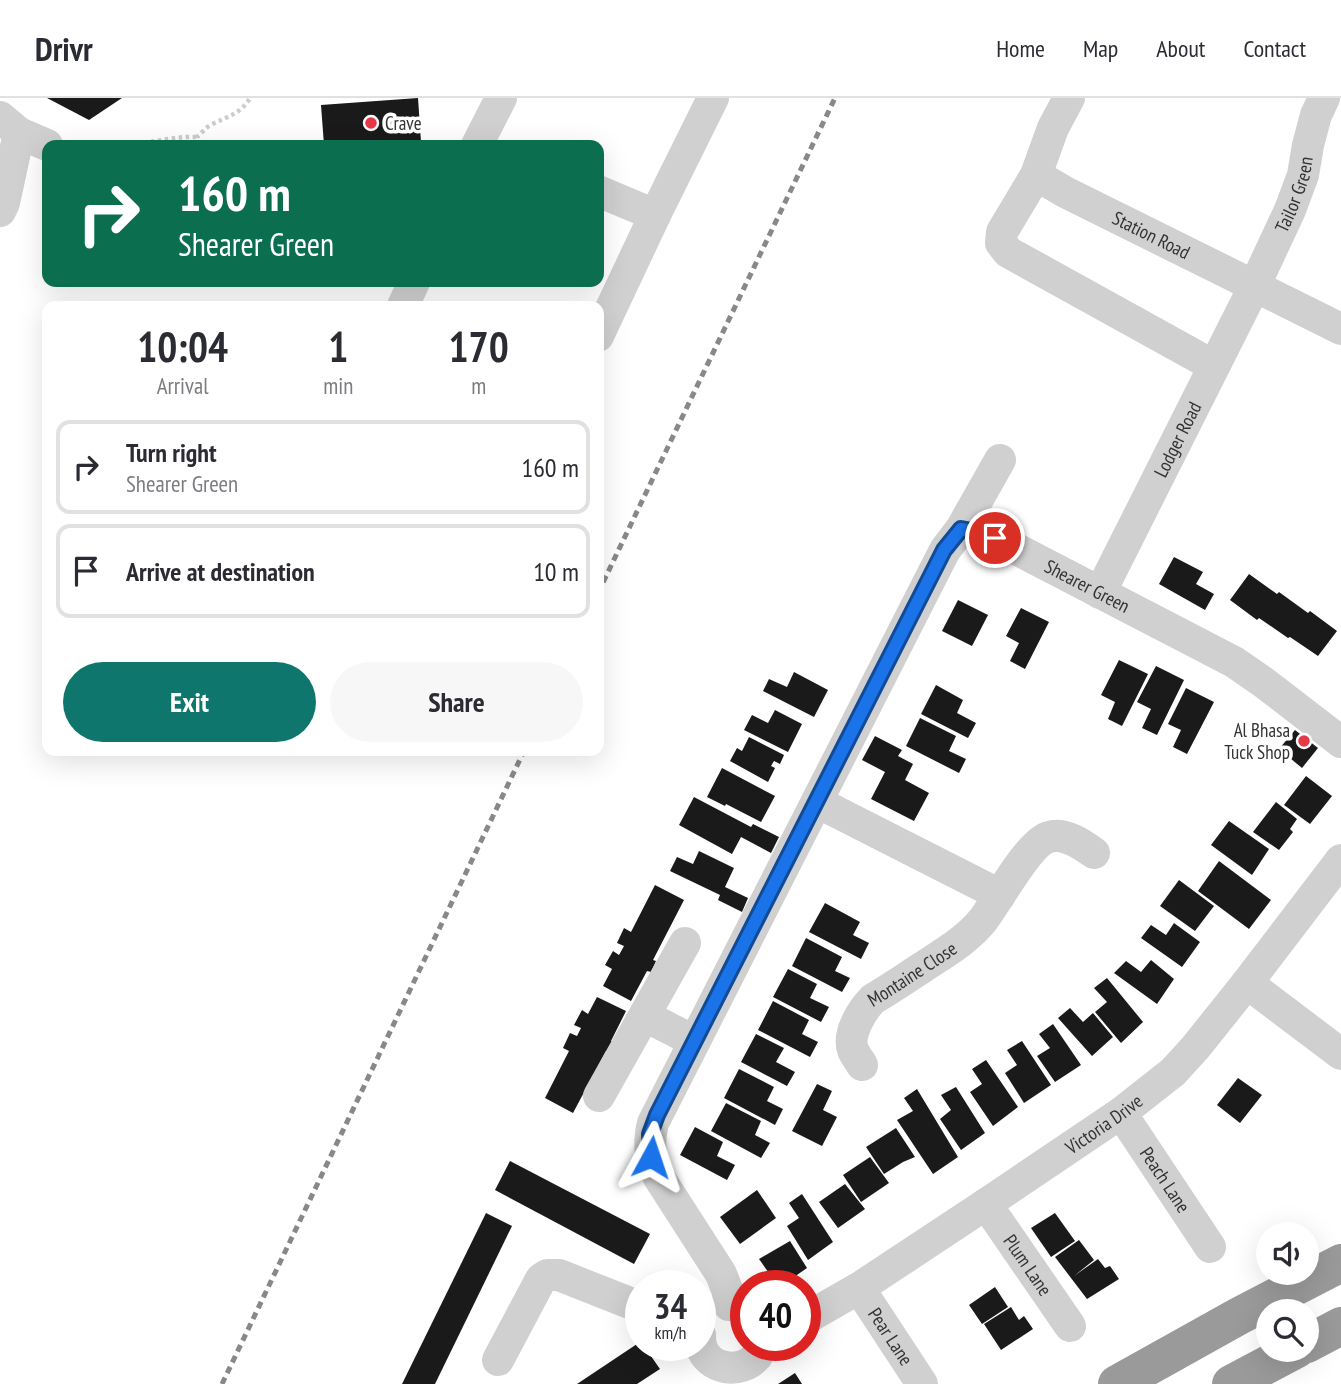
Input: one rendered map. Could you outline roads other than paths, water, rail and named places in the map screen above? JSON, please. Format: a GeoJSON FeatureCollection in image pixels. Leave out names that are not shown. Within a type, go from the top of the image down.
{"type":"FeatureCollection","features":[{"type":"Feature","properties":{"kind":"highway"},"geometry":{"type":"LineString","coordinates":[[1118,1384],[1341,1263]]}},
{"type":"Feature","properties":{"kind":"highway"},"geometry":{"type":"LineString","coordinates":[[1319,1338],[1341,1326]]}},
{"type":"Feature","properties":{"kind":"highway"},"geometry":{"type":"LineString","coordinates":[[1231,1384],[1272,1362]]}},
{"type":"Feature","properties":{"kind":"street"},"geometry":{"type":"LineString","coordinates":[[485,140],[501,98]]}},
{"type":"Feature","properties":{"kind":"street"},"geometry":{"type":"LineString","coordinates":[[604,323],[713,98]]}},
{"type":"Feature","properties":{"kind":"street"},"geometry":{"type":"LineString","coordinates":[[1069,98],[1054,128],[1037,175],[1002,232],[1001,243],[1008,252],[1214,366]]}},
{"type":"Feature","properties":{"kind":"street","name":"Tailor Green"},"geometry":{"type":"LineString","coordinates":[[1254,287],[1290,210],[1303,175],[1316,115],[1324,98]]}},
{"type":"Feature","properties":{"kind":"street"},"geometry":{"type":"LineString","coordinates":[[0,211],[4,202],[9,125],[42,142]]}},
{"type":"Feature","properties":{"kind":"street","name":"Station Road"},"geometry":{"type":"LineString","coordinates":[[1037,175],[1065,192],[1341,330]]}},
{"type":"Feature","properties":{"kind":"street"},"geometry":{"type":"LineString","coordinates":[[604,194],[655,215]]}},
{"type":"Feature","properties":{"kind":"street","name":"Lodger Road"},"geometry":{"type":"LineString","coordinates":[[1100,593],[1254,287]]}},
{"type":"Feature","properties":{"kind":"street"},"geometry":{"type":"LineString","coordinates":[[730,1295],[721,1275],[658,1177],[651,1157],[650,1134],[653,1123],[944,550],[967,518],[1000,460]]}},
{"type":"Feature","properties":{"kind":"street","name":"Shearer Green"},"geometry":{"type":"LineString","coordinates":[[967,518],[982,533],[1234,662],[1341,741]]}},
{"type":"Feature","properties":{"kind":"street"},"geometry":{"type":"LineString","coordinates":[[817,802],[1000,895]]}},
{"type":"Feature","properties":{"kind":"street","name":"Montaine Close"},"geometry":{"type":"LineString","coordinates":[[862,1065],[852,1043],[855,1029],[867,1005],[961,942],[982,921],[1034,847],[1050,836],[1063,837],[1094,853]]}},
{"type":"Feature","properties":{"kind":"street","name":"Victoria Drive"},"geometry":{"type":"LineString","coordinates":[[821,1310],[859,1288],[986,1204],[1152,1090],[1185,1060],[1341,860]]}},
{"type":"Feature","properties":{"kind":"street"},"geometry":{"type":"LineString","coordinates":[[599,1096],[685,943]]}},
{"type":"Feature","properties":{"kind":"street"},"geometry":{"type":"LineString","coordinates":[[1247,983],[1341,1054]]}},
{"type":"Feature","properties":{"kind":"street"},"geometry":{"type":"LineString","coordinates":[[645,1016],[694,1041]]}},
{"type":"Feature","properties":{"kind":"street","name":"Peach Lane"},"geometry":{"type":"LineString","coordinates":[[1121,1113],[1210,1247]]}},
{"type":"Feature","properties":{"kind":"street","name":"Plum Lane"},"geometry":{"type":"LineString","coordinates":[[986,1204],[1070,1325]]}},
{"type":"Feature","properties":{"kind":"street"},"geometry":{"type":"LineString","coordinates":[[498,1360],[541,1279],[547,1275],[559,1275],[625,1301]]}},
{"type":"Feature","properties":{"kind":"street","name":"Pear Lane"},"geometry":{"type":"LineString","coordinates":[[859,1288],[922,1384]]}},
{"type":"Feature","properties":{"kind":"street"},"geometry":{"type":"LineString","coordinates":[[712,1361],[735,1370]]}},
{"type":"Feature","properties":{"kind":"railway"},"geometry":{"type":"LineString","coordinates":[[604,580],[835,98]]}},
{"type":"Feature","properties":{"kind":"railway"},"geometry":{"type":"LineString","coordinates":[[222,1384],[522,756]]}},
{"type":"Feature","properties":{"kind":"place","name":"Crave"},"geometry":{"type":"Point","coordinates":[371,123]}},
{"type":"Feature","properties":{"kind":"place","name":"Al Bhasa Tuck Shop"},"geometry":{"type":"Point","coordinates":[1304,741]}}]}
